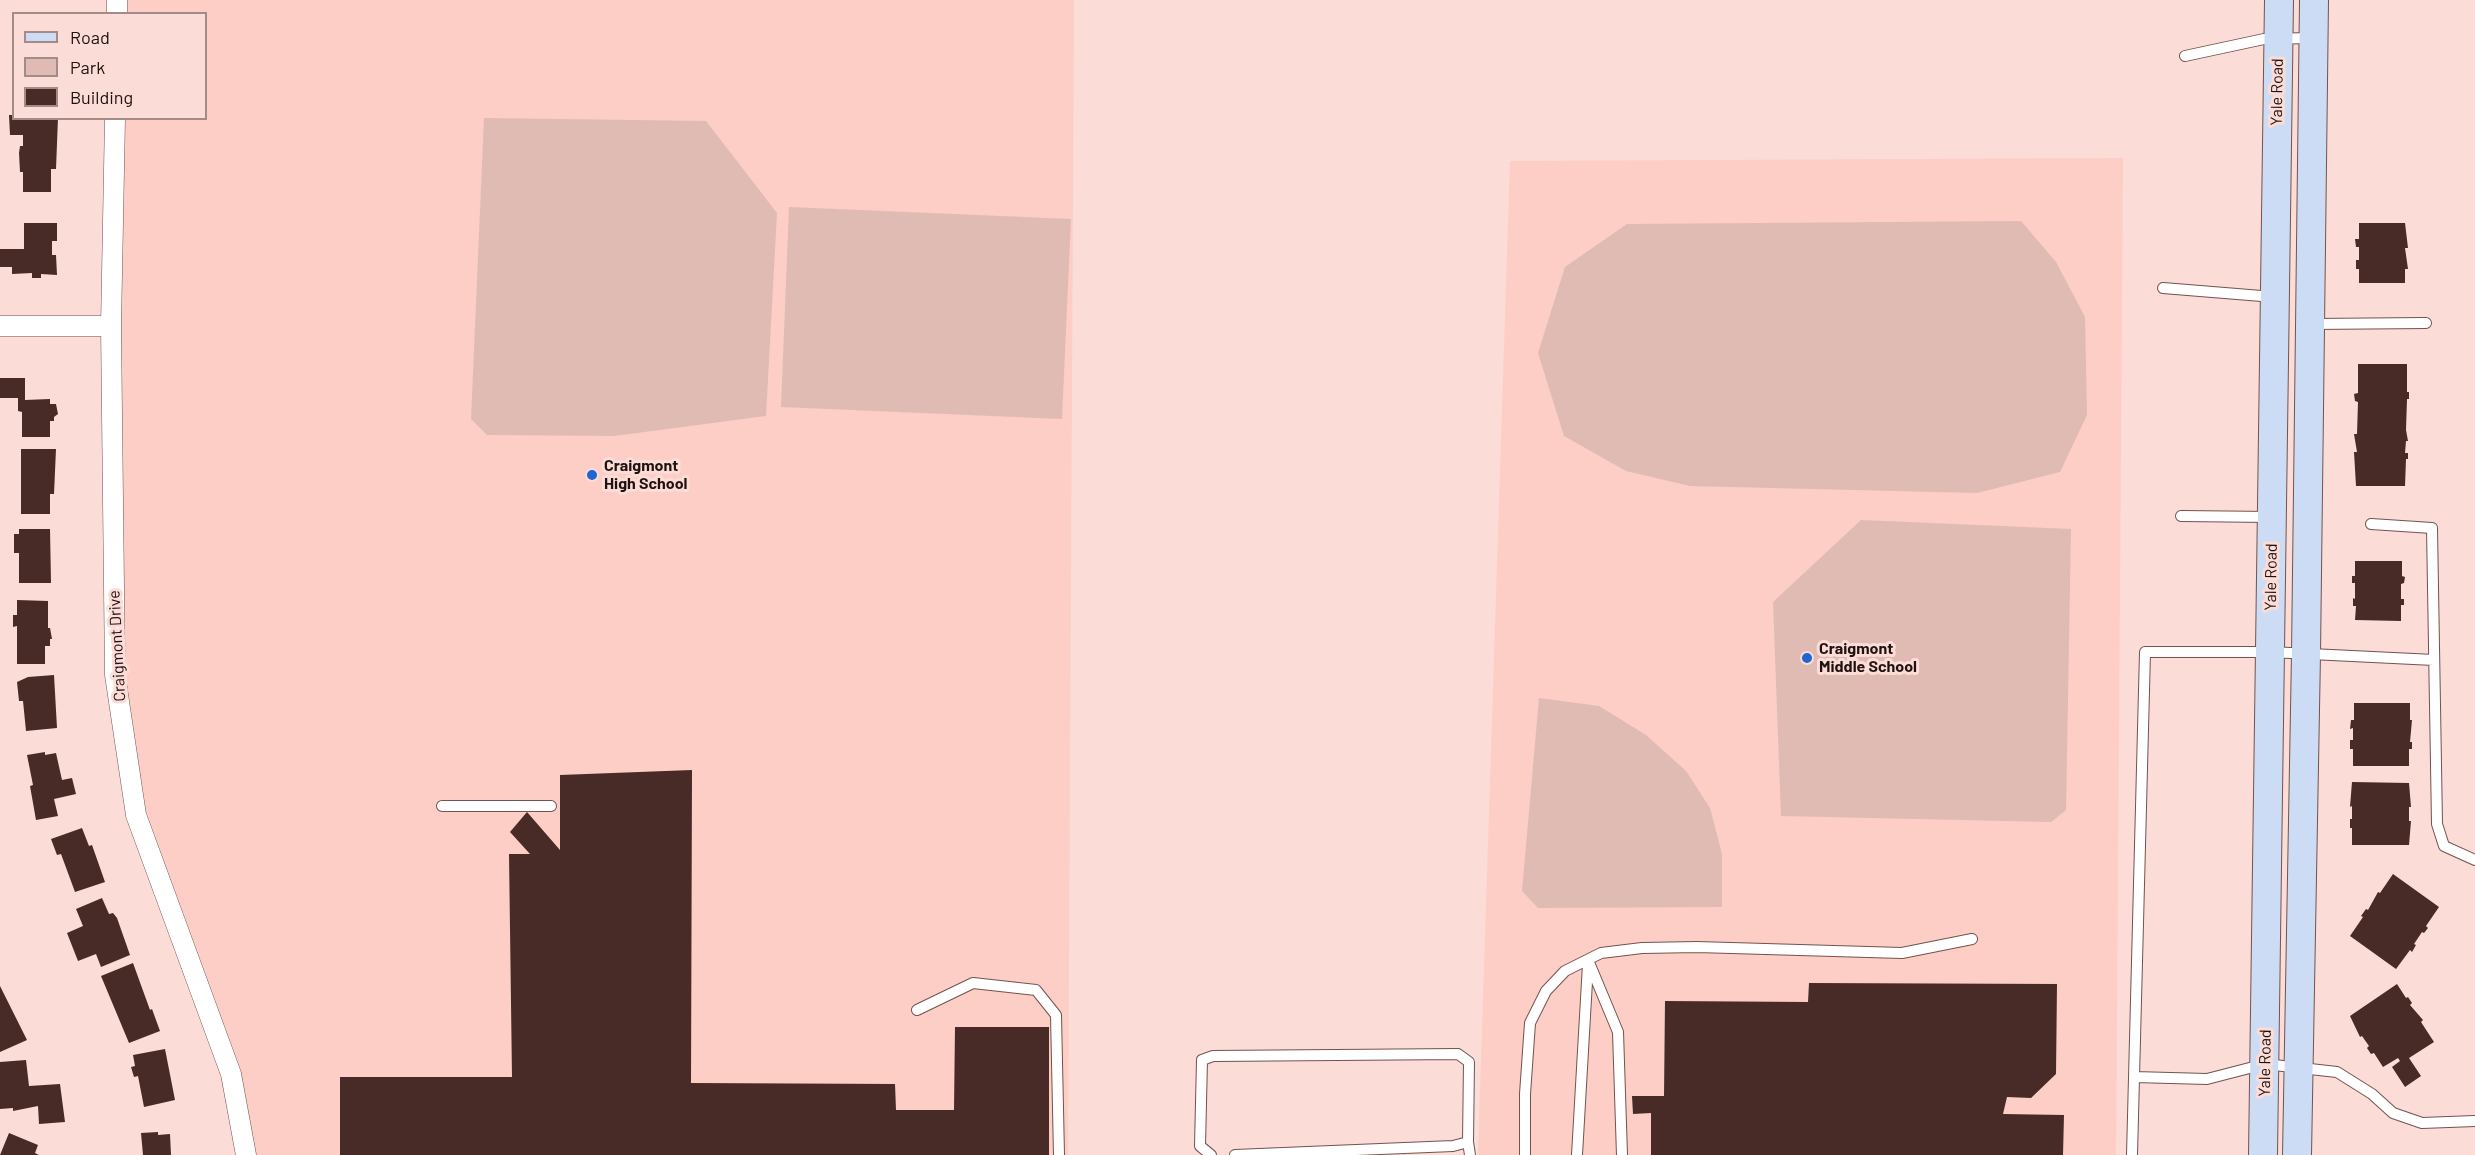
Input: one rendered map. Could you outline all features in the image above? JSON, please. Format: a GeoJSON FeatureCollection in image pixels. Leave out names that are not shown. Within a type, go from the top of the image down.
{"type":"FeatureCollection","features":[{"type":"Feature","properties":{"kind":"main road","name":"Yale Road"},"geometry":{"type":"LineString","coordinates":[[2263,1155],[2279,0]]}},
{"type":"Feature","properties":{"kind":"main road"},"geometry":{"type":"LineString","coordinates":[[2297,1155],[2314,0]]}},
{"type":"Feature","properties":{"kind":"street","name":"Craigmont Drive"},"geometry":{"type":"LineString","coordinates":[[115,120],[111,326],[115,675],[136,816],[231,1074],[246,1155]]}},
{"type":"Feature","properties":{"kind":"street"},"geometry":{"type":"LineString","coordinates":[[0,326],[111,326]]}},
{"type":"Feature","properties":{"kind":"lane"},"geometry":{"type":"LineString","coordinates":[[2185,56],[2278,38],[2313,38]]}},
{"type":"Feature","properties":{"kind":"lane"},"geometry":{"type":"LineString","coordinates":[[2163,288],[2274,297]]}},
{"type":"Feature","properties":{"kind":"lane"},"geometry":{"type":"LineString","coordinates":[[2310,324],[2426,323]]}},
{"type":"Feature","properties":{"kind":"lane"},"geometry":{"type":"LineString","coordinates":[[2181,516],[2272,517]]}},
{"type":"Feature","properties":{"kind":"lane"},"geometry":{"type":"LineString","coordinates":[[2370,524],[2432,528],[2437,824],[2444,846],[2475,860]]}},
{"type":"Feature","properties":{"kind":"lane"},"geometry":{"type":"LineString","coordinates":[[2132,1155],[2145,652],[2271,652],[2434,660]]}},
{"type":"Feature","properties":{"kind":"lane"},"geometry":{"type":"LineString","coordinates":[[442,806],[551,806]]}},
{"type":"Feature","properties":{"kind":"lane"},"geometry":{"type":"LineString","coordinates":[[1525,1155],[1525,1094],[1530,1023],[1546,991],[1565,971],[1601,953],[1642,948],[1697,947],[1902,953],[1972,939]]}},
{"type":"Feature","properties":{"kind":"lane"},"geometry":{"type":"LineString","coordinates":[[1577,1155],[1588,960]]}},
{"type":"Feature","properties":{"kind":"lane"},"geometry":{"type":"LineString","coordinates":[[1588,960],[1618,1032],[1622,1155]]}},
{"type":"Feature","properties":{"kind":"lane"},"geometry":{"type":"LineString","coordinates":[[917,1010],[973,982],[1036,990],[1056,1014],[1059,1155]]}},
{"type":"Feature","properties":{"kind":"lane"},"geometry":{"type":"LineString","coordinates":[[1211,1155],[1200,1146],[1202,1060],[1213,1056],[1458,1054],[1469,1062],[1468,1142],[1470,1155]]}},
{"type":"Feature","properties":{"kind":"lane"},"geometry":{"type":"LineString","coordinates":[[2134,1077],[2206,1079],[2265,1064],[2337,1072],[2372,1094],[2393,1113],[2422,1124],[2475,1121]]}},
{"type":"Feature","properties":{"kind":"lane"},"geometry":{"type":"LineString","coordinates":[[1234,1155],[1453,1146],[1468,1142]]}},
{"type":"Feature","properties":{"kind":"shaded area","name":"Craigmont High School"},"geometry":{"type":"Polygon","coordinates":[[[117,0],[1074,0],[1068,1155],[246,1155],[231,1074],[136,815],[115,675],[115,120],[207,120],[207,12],[117,12],[117,0]]]}},
{"type":"Feature","properties":{"kind":"shaded area","name":"Craigmont Middle School"},"geometry":{"type":"Polygon","coordinates":[[[2123,158],[2116,1155],[1478,1155],[1510,161],[2123,158]]]}},
{"type":"Feature","properties":{"kind":"green space"},"geometry":{"type":"Polygon","coordinates":[[[484,118],[706,121],[777,213],[766,416],[614,436],[487,435],[471,419],[484,118]]]}},
{"type":"Feature","properties":{"kind":"green space"},"geometry":{"type":"Polygon","coordinates":[[[789,207],[1071,219],[1062,419],[781,407],[789,207]]]}},
{"type":"Feature","properties":{"kind":"green space"},"geometry":{"type":"Polygon","coordinates":[[[2021,221],[2056,262],[2085,317],[2087,415],[2060,472],[1977,493],[1690,486],[1626,471],[1564,436],[1538,353],[1565,267],[1627,224],[2021,221]]]}},
{"type":"Feature","properties":{"kind":"green space"},"geometry":{"type":"Polygon","coordinates":[[[1861,520],[2071,529],[2066,810],[2051,822],[1781,816],[1773,602],[1861,520]]]}},
{"type":"Feature","properties":{"kind":"green space"},"geometry":{"type":"Polygon","coordinates":[[[1539,698],[1599,706],[1646,735],[1686,771],[1710,808],[1722,854],[1722,907],[1538,908],[1522,891],[1539,698]]]}},
{"type":"Feature","properties":{"kind":"building"},"geometry":{"type":"Polygon","coordinates":[[[9,115],[12,115],[12,120],[58,120],[56,169],[51,169],[51,192],[23,192],[23,172],[20,172],[19,153],[20,146],[23,146],[23,135],[10,135],[9,115]]]}},
{"type":"Feature","properties":{"kind":"building"},"geometry":{"type":"Polygon","coordinates":[[[24,223],[57,223],[57,241],[52,241],[52,255],[56,255],[57,275],[41,274],[41,278],[32,278],[32,273],[12,274],[12,267],[0,267],[0,249],[24,249],[24,223]]]}},
{"type":"Feature","properties":{"kind":"building"},"geometry":{"type":"Polygon","coordinates":[[[2359,223],[2405,223],[2408,269],[2405,269],[2405,283],[2359,283],[2359,269],[2356,269],[2356,260],[2359,260],[2359,247],[2356,247],[2355,239],[2359,239],[2359,223]]]}},
{"type":"Feature","properties":{"kind":"building"},"geometry":{"type":"Polygon","coordinates":[[[2358,364],[2407,364],[2409,399],[2407,399],[2408,441],[2406,441],[2405,453],[2408,453],[2408,459],[2406,459],[2405,486],[2356,486],[2354,452],[2357,452],[2354,434],[2357,434],[2358,402],[2355,401],[2354,394],[2358,393],[2358,364]]]}},
{"type":"Feature","properties":{"kind":"building"},"geometry":{"type":"Polygon","coordinates":[[[0,378],[25,378],[25,400],[50,399],[50,404],[56,404],[58,414],[54,417],[54,421],[50,421],[50,437],[22,437],[22,412],[18,411],[18,398],[0,398],[0,378]]]}},
{"type":"Feature","properties":{"kind":"building"},"geometry":{"type":"Polygon","coordinates":[[[21,449],[56,449],[54,494],[50,494],[50,514],[21,514],[21,449]]]}},
{"type":"Feature","properties":{"kind":"building"},"geometry":{"type":"Polygon","coordinates":[[[19,529],[50,529],[51,583],[19,583],[19,553],[14,553],[14,534],[19,534],[19,529]]]}},
{"type":"Feature","properties":{"kind":"building"},"geometry":{"type":"Polygon","coordinates":[[[2355,561],[2402,561],[2402,576],[2405,577],[2404,583],[2401,584],[2401,599],[2404,599],[2404,605],[2401,605],[2401,621],[2355,620],[2356,606],[2353,606],[2353,598],[2355,599],[2355,583],[2352,583],[2352,576],[2355,576],[2355,561]]]}},
{"type":"Feature","properties":{"kind":"building"},"geometry":{"type":"Polygon","coordinates":[[[17,600],[48,601],[48,628],[50,628],[52,639],[50,639],[50,646],[45,646],[45,664],[17,664],[17,626],[13,627],[13,615],[17,615],[17,600]]]}},
{"type":"Feature","properties":{"kind":"building"},"geometry":{"type":"Polygon","coordinates":[[[54,675],[57,728],[26,731],[23,701],[19,701],[17,682],[28,677],[54,675]]]}},
{"type":"Feature","properties":{"kind":"building"},"geometry":{"type":"Polygon","coordinates":[[[2354,703],[2410,703],[2412,749],[2409,749],[2409,766],[2353,766],[2353,749],[2350,749],[2350,740],[2353,740],[2353,728],[2350,729],[2351,720],[2354,720],[2354,703]]]}},
{"type":"Feature","properties":{"kind":"building"},"geometry":{"type":"Polygon","coordinates":[[[45,752],[45,755],[56,753],[62,780],[72,778],[76,794],[54,799],[58,816],[36,820],[30,786],[33,785],[27,755],[45,752]]]}},
{"type":"Feature","properties":{"kind":"building"},"geometry":{"type":"Polygon","coordinates":[[[692,770],[691,1083],[895,1084],[896,1110],[954,1110],[955,1027],[1049,1027],[1049,1155],[340,1155],[340,1077],[512,1077],[509,854],[530,854],[510,832],[527,812],[560,850],[560,775],[692,770]]]}},
{"type":"Feature","properties":{"kind":"building"},"geometry":{"type":"Polygon","coordinates":[[[2352,782],[2409,783],[2411,807],[2409,807],[2409,821],[2411,821],[2409,845],[2352,845],[2350,819],[2352,819],[2352,806],[2350,807],[2352,782]]]}},
{"type":"Feature","properties":{"kind":"building"},"geometry":{"type":"Polygon","coordinates":[[[82,828],[89,846],[92,845],[105,882],[75,892],[61,854],[57,855],[51,839],[82,828]]]}},
{"type":"Feature","properties":{"kind":"building"},"geometry":{"type":"Polygon","coordinates":[[[2393,874],[2439,907],[2426,926],[2428,928],[2424,933],[2422,932],[2414,944],[2416,945],[2412,952],[2410,950],[2396,969],[2350,936],[2363,917],[2361,916],[2366,909],[2368,910],[2378,892],[2380,893],[2393,874]]]}},
{"type":"Feature","properties":{"kind":"building"},"geometry":{"type":"Polygon","coordinates":[[[102,898],[109,914],[113,913],[117,918],[130,955],[101,967],[96,954],[78,961],[67,933],[83,926],[76,909],[102,898]]]}},
{"type":"Feature","properties":{"kind":"building"},"geometry":{"type":"Polygon","coordinates":[[[133,963],[160,1031],[129,1043],[101,976],[133,963]]]}},
{"type":"Feature","properties":{"kind":"building"},"geometry":{"type":"Polygon","coordinates":[[[1809,983],[2057,984],[2056,1074],[2031,1098],[2007,1097],[2003,1114],[2064,1115],[2063,1155],[1651,1155],[1651,1113],[1633,1114],[1632,1096],[1664,1096],[1665,1001],[1808,1002],[1809,983]]]}},
{"type":"Feature","properties":{"kind":"building"},"geometry":{"type":"Polygon","coordinates":[[[2397,984],[2423,1020],[2421,1022],[2434,1042],[2409,1058],[2421,1076],[2405,1087],[2392,1067],[2400,1061],[2398,1058],[2383,1067],[2374,1053],[2371,1054],[2367,1048],[2369,1046],[2362,1036],[2360,1037],[2350,1016],[2397,984]]]}},
{"type":"Feature","properties":{"kind":"building"},"geometry":{"type":"Polygon","coordinates":[[[0,986],[27,1040],[0,1052],[0,986]]]}},
{"type":"Feature","properties":{"kind":"building"},"geometry":{"type":"Polygon","coordinates":[[[165,1049],[175,1100],[144,1107],[138,1076],[134,1077],[131,1067],[135,1066],[133,1055],[165,1049]]]}},
{"type":"Feature","properties":{"kind":"building"},"geometry":{"type":"Polygon","coordinates":[[[26,1060],[29,1086],[60,1084],[65,1122],[39,1124],[38,1106],[13,1111],[13,1108],[0,1109],[0,1062],[26,1060]]]}},
{"type":"Feature","properties":{"kind":"building"},"geometry":{"type":"Polygon","coordinates":[[[158,1132],[158,1135],[170,1134],[171,1155],[143,1155],[141,1133],[158,1132]]]}},
{"type":"Feature","properties":{"kind":"building"},"geometry":{"type":"Polygon","coordinates":[[[9,1133],[38,1145],[35,1153],[39,1155],[0,1155],[9,1133]]]}},
{"type":"Feature","properties":{"kind":"place","name":"Craigmont High School"},"geometry":{"type":"Point","coordinates":[592,475]}},
{"type":"Feature","properties":{"kind":"place","name":"Craigmont Middle School"},"geometry":{"type":"Point","coordinates":[1807,658]}}]}
